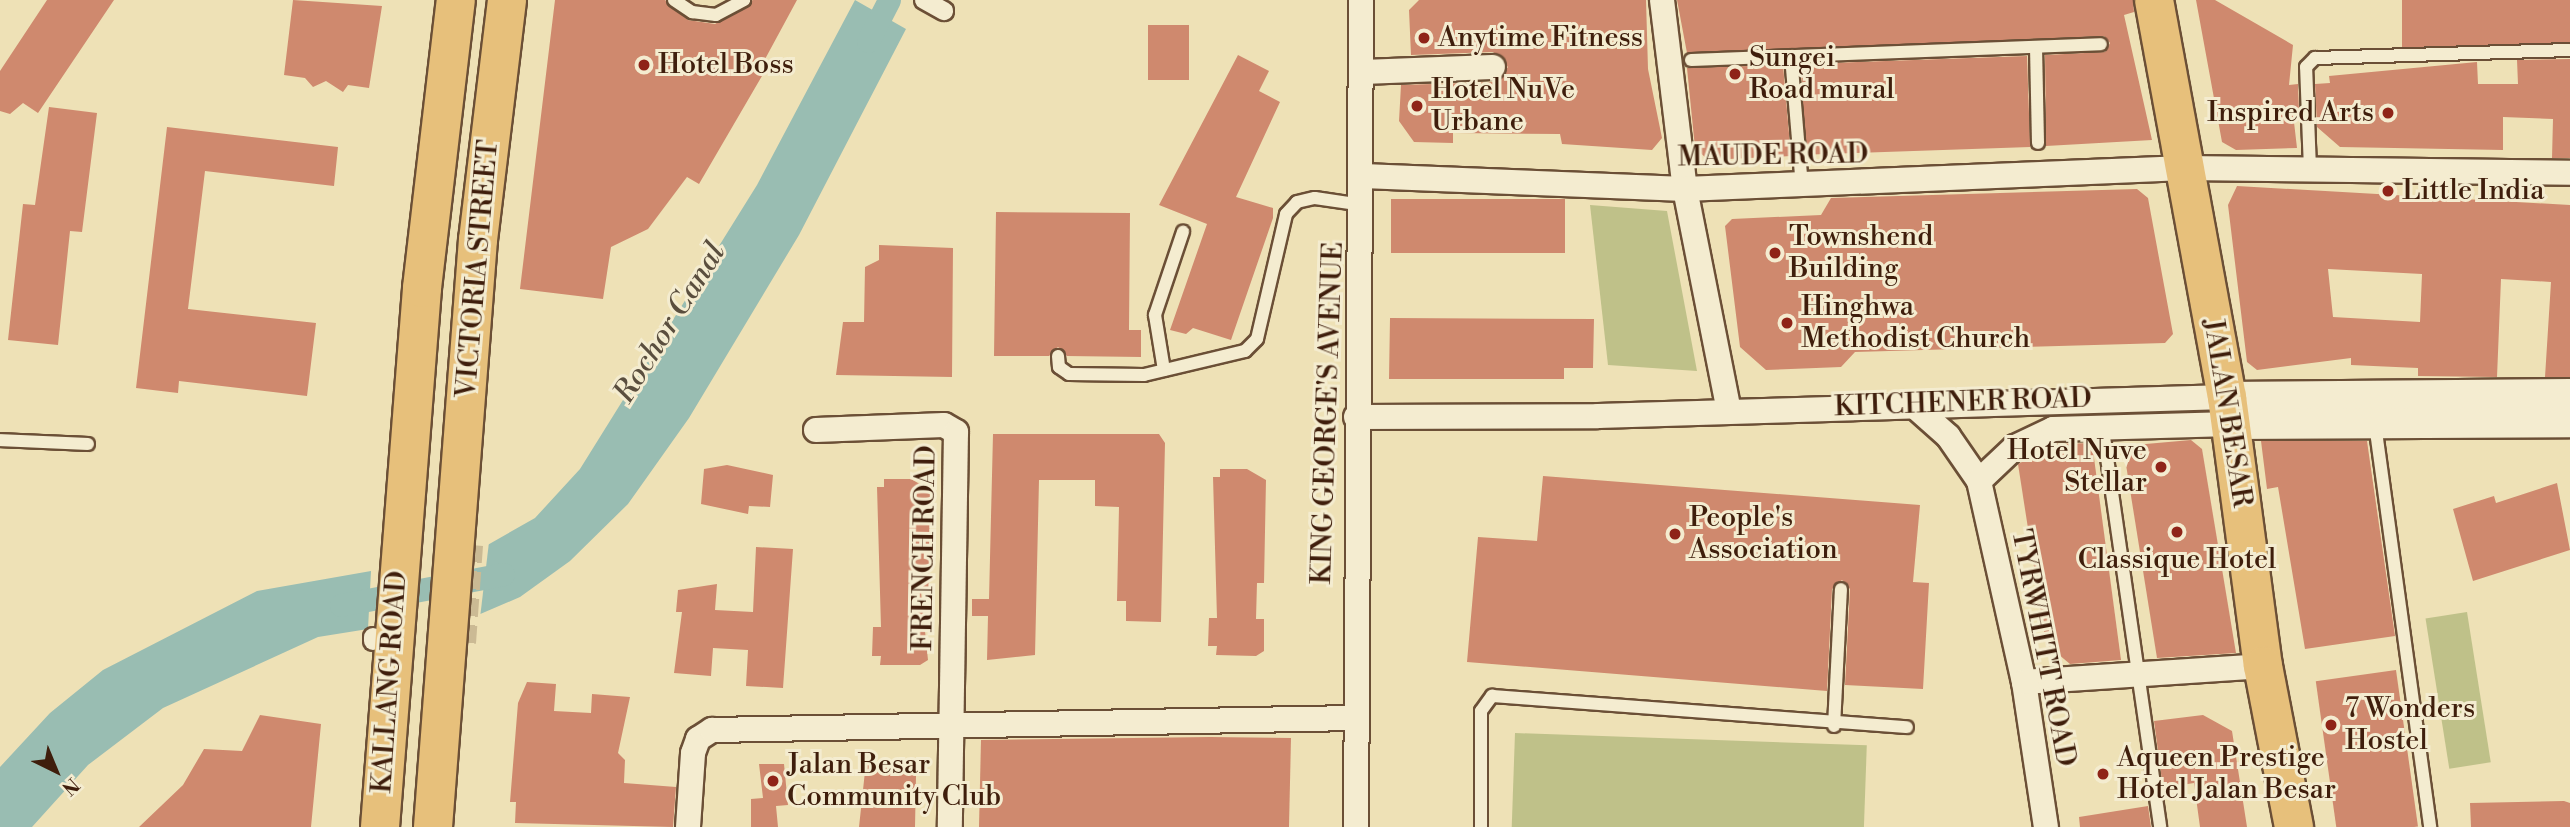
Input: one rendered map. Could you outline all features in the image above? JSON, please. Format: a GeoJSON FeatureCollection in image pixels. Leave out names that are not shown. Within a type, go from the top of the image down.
{"type":"FeatureCollection","features":[{"type":"Feature","properties":{"kind":"main road","name":"VICTORIA STREET"},"geometry":{"type":"LineString","coordinates":[[400,536],[456,0]]}},
{"type":"Feature","properties":{"kind":"main road","name":"VICTORIA STREET"},"geometry":{"type":"LineString","coordinates":[[468,534],[478,240],[507,0]]}},
{"type":"Feature","properties":{"kind":"main road","name":"JALAN BESAR"},"geometry":{"type":"LineString","coordinates":[[2154,0],[2229,411],[2263,666],[2294,827]]}},
{"type":"Feature","properties":{"kind":"main road","name":"KALLANG ROAD"},"geometry":{"type":"LineString","coordinates":[[433,827],[445,652],[468,534]]}},
{"type":"Feature","properties":{"kind":"main road","name":"KALLANG ROAD"},"geometry":{"type":"LineString","coordinates":[[380,827],[380,643],[400,536]]}},
{"type":"Feature","properties":{"kind":"street","name":"KING GEORGE'S AVENUE"},"geometry":{"type":"LineString","coordinates":[[1356,827],[1356,417],[1363,205],[1361,0]]}},
{"type":"Feature","properties":{"kind":"street"},"geometry":{"type":"LineString","coordinates":[[1662,0],[1685,189],[1729,411]]}},
{"type":"Feature","properties":{"kind":"street"},"geometry":{"type":"LineString","coordinates":[[1362,72],[1493,67]]}},
{"type":"Feature","properties":{"kind":"street","name":"MAUDE ROAD"},"geometry":{"type":"LineString","coordinates":[[1363,176],[1685,189],[1802,186],[1866,190],[2185,168],[2570,173]]}},
{"type":"Feature","properties":{"kind":"street","name":"KITCHENER ROAD"},"geometry":{"type":"LineString","coordinates":[[2229,411],[2570,394]]}},
{"type":"Feature","properties":{"kind":"street","name":"KITCHENER ROAD"},"geometry":{"type":"LineString","coordinates":[[1356,417],[1729,411],[2104,398],[2229,411],[2374,420],[2570,422]]}},
{"type":"Feature","properties":{"kind":"street","name":"TYRWHITT ROAD"},"geometry":{"type":"LineString","coordinates":[[1913,405],[1948,436],[1979,481],[2024,682],[2046,827]]}},
{"type":"Feature","properties":{"kind":"street"},"geometry":{"type":"LineString","coordinates":[[1979,481],[2036,435],[2229,411]]}},
{"type":"Feature","properties":{"kind":"street","name":"FRENCH ROAD"},"geometry":{"type":"LineString","coordinates":[[816,429],[944,425],[956,432],[950,827]]}},
{"type":"Feature","properties":{"kind":"street"},"geometry":{"type":"LineString","coordinates":[[2024,682],[2263,666]]}},
{"type":"Feature","properties":{"kind":"street"},"geometry":{"type":"LineString","coordinates":[[688,827],[698,739],[712,730],[952,723],[1354,718]]}},
{"type":"Feature","properties":{"kind":"lane"},"geometry":{"type":"LineString","coordinates":[[674,0],[692,12],[716,15],[744,0]]}},
{"type":"Feature","properties":{"kind":"lane"},"geometry":{"type":"LineString","coordinates":[[1691,60],[2101,44]]}},
{"type":"Feature","properties":{"kind":"lane"},"geometry":{"type":"LineString","coordinates":[[2036,47],[2038,144]]}},
{"type":"Feature","properties":{"kind":"lane"},"geometry":{"type":"LineString","coordinates":[[2310,169],[2306,67],[2315,58],[2570,50]]}},
{"type":"Feature","properties":{"kind":"lane"},"geometry":{"type":"LineString","coordinates":[[1791,56],[1802,186]]}},
{"type":"Feature","properties":{"kind":"lane"},"geometry":{"type":"LineString","coordinates":[[1058,356],[1059,367],[1069,374],[1164,370],[1245,351],[1256,339],[1286,214],[1297,202],[1315,198],[1363,205]]}},
{"type":"Feature","properties":{"kind":"lane"},"geometry":{"type":"LineString","coordinates":[[1164,370],[1155,314],[1183,232]]}},
{"type":"Feature","properties":{"kind":"lane"},"geometry":{"type":"LineString","coordinates":[[2104,398],[2102,427],[2160,827]]}},
{"type":"Feature","properties":{"kind":"lane"},"geometry":{"type":"LineString","coordinates":[[2374,420],[2430,827]]}},
{"type":"Feature","properties":{"kind":"lane"},"geometry":{"type":"LineString","coordinates":[[0,440],[88,444]]}},
{"type":"Feature","properties":{"kind":"lane"},"geometry":{"type":"LineString","coordinates":[[1834,726],[1841,589]]}},
{"type":"Feature","properties":{"kind":"lane"},"geometry":{"type":"LineString","coordinates":[[1481,827],[1481,711],[1492,696],[1834,726],[1907,727]]}},
{"type":"Feature","properties":{"kind":"green space"},"geometry":{"type":"Polygon","coordinates":[[[1590,205],[1667,211],[1697,371],[1608,365],[1590,205]]]}},
{"type":"Feature","properties":{"kind":"green space"},"geometry":{"type":"Polygon","coordinates":[[[2467,612],[2491,762],[2449,769],[2426,619],[2467,612]]]}},
{"type":"Feature","properties":{"kind":"green space"},"geometry":{"type":"Polygon","coordinates":[[[1515,733],[1867,745],[1864,827],[1512,827],[1515,733]]]}},
{"type":"Feature","properties":{"kind":"water"},"geometry":{"type":"Polygon","coordinates":[[[855,0],[906,29],[799,235],[689,418],[628,504],[570,561],[520,597],[471,618],[477,551],[535,518],[580,469],[757,185],[855,0]]]}},
{"type":"Feature","properties":{"kind":"water"},"geometry":{"type":"Polygon","coordinates":[[[371,571],[368,629],[318,637],[163,708],[88,765],[32,827],[0,827],[0,767],[50,713],[103,670],[257,591],[371,571]]]}},
{"type":"Feature","properties":{"kind":"pier"},"geometry":{"type":"Polygon","coordinates":[[[489,542],[480,618],[470,621],[473,550],[489,542]]]}},
{"type":"Feature","properties":{"kind":"building"},"geometry":{"type":"Polygon","coordinates":[[[47,0],[114,0],[38,113],[23,103],[10,114],[0,111],[0,71],[47,0]]]}},
{"type":"Feature","properties":{"kind":"building"},"geometry":{"type":"Polygon","coordinates":[[[293,0],[382,6],[369,88],[348,85],[343,92],[326,81],[313,87],[305,78],[284,75],[293,0]]]}},
{"type":"Feature","properties":{"kind":"building"},"geometry":{"type":"Polygon","coordinates":[[[555,0],[665,0],[688,20],[715,24],[753,0],[797,0],[764,61],[769,64],[699,184],[687,177],[648,229],[611,247],[603,299],[520,289],[555,0]]]}},
{"type":"Feature","properties":{"kind":"building"},"geometry":{"type":"Polygon","coordinates":[[[1419,0],[1646,0],[1648,69],[1662,138],[1652,150],[1562,144],[1560,134],[1453,133],[1453,143],[1414,142],[1399,121],[1401,85],[1494,82],[1508,67],[1493,52],[1411,55],[1409,10],[1419,0]]]}},
{"type":"Feature","properties":{"kind":"building"},"geometry":{"type":"Polygon","coordinates":[[[1677,0],[2133,0],[2134,12],[2124,15],[2152,140],[2046,146],[2045,55],[2105,52],[2110,43],[2104,36],[1687,53],[1677,0]]]}},
{"type":"Feature","properties":{"kind":"building"},"geometry":{"type":"Polygon","coordinates":[[[2196,0],[2215,0],[2293,45],[2289,85],[2298,84],[2299,111],[2292,105],[2297,148],[2236,150],[2222,142],[2196,0]]]}},
{"type":"Feature","properties":{"kind":"building"},"geometry":{"type":"Polygon","coordinates":[[[2402,0],[2570,0],[2570,47],[2402,47],[2402,0]]]}},
{"type":"Feature","properties":{"kind":"building"},"geometry":{"type":"Polygon","coordinates":[[[1148,25],[1189,25],[1189,80],[1148,80],[1148,25]]]}},
{"type":"Feature","properties":{"kind":"building"},"geometry":{"type":"Polygon","coordinates":[[[1238,55],[1269,71],[1259,91],[1280,102],[1236,197],[1273,208],[1273,218],[1231,340],[1193,328],[1186,334],[1170,330],[1207,224],[1159,205],[1238,55]]]}},
{"type":"Feature","properties":{"kind":"building"},"geometry":{"type":"Polygon","coordinates":[[[2027,56],[2030,147],[1804,155],[1801,64],[2027,56]]]}},
{"type":"Feature","properties":{"kind":"building"},"geometry":{"type":"Polygon","coordinates":[[[2570,59],[2570,158],[2552,158],[2553,119],[2503,117],[2503,150],[2340,147],[2317,127],[2315,84],[2330,83],[2329,76],[2477,62],[2478,84],[2518,84],[2517,60],[2570,59]]]}},
{"type":"Feature","properties":{"kind":"building"},"geometry":{"type":"Polygon","coordinates":[[[1783,65],[1791,156],[1708,160],[1695,148],[1687,68],[1783,65]]]}},
{"type":"Feature","properties":{"kind":"building"},"geometry":{"type":"Polygon","coordinates":[[[49,107],[97,113],[82,232],[70,231],[58,345],[8,340],[23,204],[35,205],[49,107]]]}},
{"type":"Feature","properties":{"kind":"building"},"geometry":{"type":"Polygon","coordinates":[[[167,127],[338,147],[334,186],[205,171],[188,309],[316,323],[307,396],[179,381],[178,393],[136,388],[167,127]]]}},
{"type":"Feature","properties":{"kind":"building"},"geometry":{"type":"Polygon","coordinates":[[[2237,186],[2570,205],[2570,377],[2545,377],[2551,282],[2501,279],[2497,377],[2418,376],[2418,368],[2351,365],[2351,358],[2257,370],[2247,362],[2228,205],[2237,186]],[[2328,269],[2333,317],[2420,322],[2422,274],[2328,269]]]}},
{"type":"Feature","properties":{"kind":"building"},"geometry":{"type":"Polygon","coordinates":[[[2137,189],[2148,198],[2173,334],[2165,343],[1855,352],[1841,367],[1766,370],[1740,347],[1725,226],[1732,219],[1821,215],[1831,198],[2137,189]]]}},
{"type":"Feature","properties":{"kind":"building"},"geometry":{"type":"Polygon","coordinates":[[[1391,199],[1565,199],[1565,253],[1391,253],[1391,199]]]}},
{"type":"Feature","properties":{"kind":"building"},"geometry":{"type":"Polygon","coordinates":[[[996,212],[1130,213],[1129,330],[1141,330],[1141,357],[1067,356],[1058,347],[1049,356],[994,356],[996,212]]]}},
{"type":"Feature","properties":{"kind":"building"},"geometry":{"type":"Polygon","coordinates":[[[879,245],[953,248],[952,377],[836,375],[843,322],[864,322],[865,267],[879,260],[879,245]]]}},
{"type":"Feature","properties":{"kind":"building"},"geometry":{"type":"Polygon","coordinates":[[[1390,318],[1594,319],[1593,368],[1564,368],[1564,379],[1389,379],[1390,318]]]}},
{"type":"Feature","properties":{"kind":"building"},"geometry":{"type":"Polygon","coordinates":[[[993,434],[1159,434],[1165,443],[1161,622],[1126,621],[1126,601],[1117,601],[1119,507],[1095,506],[1095,480],[1039,480],[1035,655],[987,660],[988,616],[972,616],[972,599],[989,599],[993,434]]]}},
{"type":"Feature","properties":{"kind":"building"},"geometry":{"type":"Polygon","coordinates":[[[2191,440],[2202,449],[2236,653],[2157,658],[2123,446],[2191,440]]]}},
{"type":"Feature","properties":{"kind":"building"},"geometry":{"type":"Polygon","coordinates":[[[2261,441],[2367,441],[2395,636],[2305,649],[2278,487],[2267,489],[2261,441]]]}},
{"type":"Feature","properties":{"kind":"building"},"geometry":{"type":"Polygon","coordinates":[[[2092,443],[2121,660],[2070,664],[2046,644],[2018,464],[2057,444],[2092,443]]]}},
{"type":"Feature","properties":{"kind":"building"},"geometry":{"type":"Polygon","coordinates":[[[727,465],[773,475],[770,507],[749,506],[748,514],[701,504],[704,469],[727,465]]]}},
{"type":"Feature","properties":{"kind":"building"},"geometry":{"type":"Polygon","coordinates":[[[1220,469],[1247,469],[1266,480],[1264,583],[1257,583],[1256,619],[1264,619],[1264,651],[1256,656],[1216,655],[1217,646],[1208,646],[1209,618],[1217,618],[1213,477],[1220,477],[1220,469]]]}},
{"type":"Feature","properties":{"kind":"building"},"geometry":{"type":"Polygon","coordinates":[[[1543,476],[1920,505],[1913,582],[1929,583],[1923,689],[1845,685],[1850,589],[1842,580],[1832,589],[1827,691],[1467,662],[1478,537],[1537,541],[1543,476]]]}},
{"type":"Feature","properties":{"kind":"building"},"geometry":{"type":"Polygon","coordinates":[[[884,479],[911,479],[930,490],[929,592],[921,592],[928,660],[920,665],[880,665],[881,656],[872,656],[873,627],[881,627],[877,487],[884,487],[884,479]]]}},
{"type":"Feature","properties":{"kind":"building"},"geometry":{"type":"Polygon","coordinates":[[[2557,483],[2570,550],[2473,581],[2453,509],[2494,496],[2496,503],[2557,483]]]}},
{"type":"Feature","properties":{"kind":"building"},"geometry":{"type":"Polygon","coordinates":[[[756,547],[793,549],[783,688],[746,686],[748,650],[713,648],[711,676],[674,673],[682,612],[676,612],[678,590],[717,584],[715,610],[753,612],[756,547]]]}},
{"type":"Feature","properties":{"kind":"building"},"geometry":{"type":"Polygon","coordinates":[[[2396,670],[2418,826],[2336,827],[2316,681],[2396,670]]]}},
{"type":"Feature","properties":{"kind":"building"},"geometry":{"type":"Polygon","coordinates":[[[527,682],[556,684],[554,711],[591,713],[592,694],[630,697],[618,753],[625,760],[624,783],[676,787],[673,827],[515,823],[516,802],[510,802],[518,703],[527,682]]]}},
{"type":"Feature","properties":{"kind":"building"},"geometry":{"type":"Polygon","coordinates":[[[260,715],[321,724],[311,827],[139,827],[183,785],[204,749],[242,751],[260,715]]]}},
{"type":"Feature","properties":{"kind":"building"},"geometry":{"type":"Polygon","coordinates":[[[2203,715],[2232,731],[2247,827],[2200,827],[2194,783],[2163,788],[2154,721],[2203,715]]]}},
{"type":"Feature","properties":{"kind":"building"},"geometry":{"type":"Polygon","coordinates":[[[1291,738],[1289,827],[979,827],[981,740],[1291,738]]]}},
{"type":"Feature","properties":{"kind":"building"},"geometry":{"type":"Polygon","coordinates":[[[866,762],[895,762],[894,769],[916,776],[915,827],[859,827],[866,762]]]}},
{"type":"Feature","properties":{"kind":"building","name":"Jalan Besar Community Club"},"geometry":{"type":"Polygon","coordinates":[[[759,764],[784,764],[788,805],[776,806],[778,827],[751,827],[751,799],[763,798],[759,764]]]}},
{"type":"Feature","properties":{"kind":"building"},"geometry":{"type":"Polygon","coordinates":[[[2564,801],[2570,803],[2570,827],[2471,827],[2470,803],[2564,801]]]}},
{"type":"Feature","properties":{"kind":"building"},"geometry":{"type":"Polygon","coordinates":[[[2148,806],[2151,827],[2080,827],[2079,817],[2148,806]]]}},
{"type":"Feature","properties":{"kind":"waterway","name":"Rochor Canal"},"geometry":{"type":"LineString","coordinates":[[868,41],[889,0]]}},
{"type":"Feature","properties":{"kind":"waterway","name":"Rochor Canal"},"geometry":{"type":"LineString","coordinates":[[341,605],[503,574]]}},
{"type":"Feature","properties":{"kind":"tunnel"},"geometry":{"type":"LineString","coordinates":[[467,643],[474,545]]}},
{"type":"Feature","properties":{"kind":"place","name":"Anytime Fitness"},"geometry":{"type":"Point","coordinates":[1424,38]}},
{"type":"Feature","properties":{"kind":"place","name":"Hotel Boss"},"geometry":{"type":"Point","coordinates":[644,65]}},
{"type":"Feature","properties":{"kind":"place","name":"Sungei Road mural"},"geometry":{"type":"Point","coordinates":[1735,74]}},
{"type":"Feature","properties":{"kind":"place","name":"Hotel NuVe Urbane"},"geometry":{"type":"Point","coordinates":[1417,106]}},
{"type":"Feature","properties":{"kind":"place","name":"Inspired Arts"},"geometry":{"type":"Point","coordinates":[2388,113]}},
{"type":"Feature","properties":{"kind":"place","name":"Little India"},"geometry":{"type":"Point","coordinates":[2388,191]}},
{"type":"Feature","properties":{"kind":"place","name":"Townshend Building"},"geometry":{"type":"Point","coordinates":[1775,253]}},
{"type":"Feature","properties":{"kind":"place","name":"Hinghwa Methodist Church"},"geometry":{"type":"Point","coordinates":[1787,323]}},
{"type":"Feature","properties":{"kind":"place","name":"Hotel Nuve Stellar"},"geometry":{"type":"Point","coordinates":[2161,467]}},
{"type":"Feature","properties":{"kind":"place","name":"Classique Hotel"},"geometry":{"type":"Point","coordinates":[2177,532]}},
{"type":"Feature","properties":{"kind":"place","name":"People's Association"},"geometry":{"type":"Point","coordinates":[1675,534]}},
{"type":"Feature","properties":{"kind":"place","name":"7 Wonders Hostel"},"geometry":{"type":"Point","coordinates":[2331,725]}},
{"type":"Feature","properties":{"kind":"place","name":"Aqueen Prestige Hotel Jalan Besar"},"geometry":{"type":"Point","coordinates":[2103,774]}},
{"type":"Feature","properties":{"kind":"place","name":"Jalan Besar Community Club"},"geometry":{"type":"Point","coordinates":[773,781]}}]}
